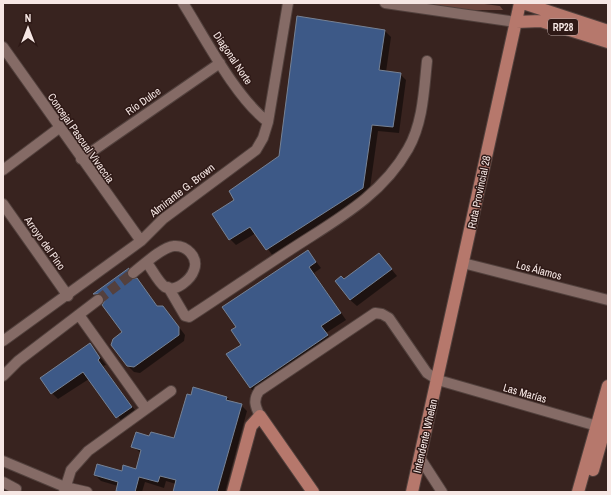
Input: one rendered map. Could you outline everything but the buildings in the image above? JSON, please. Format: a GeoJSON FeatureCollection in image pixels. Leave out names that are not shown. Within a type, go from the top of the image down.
{"type":"FeatureCollection","features":[{"type":"Feature","properties":{"kind":"main road","name":"Ruta Provincial 28"},"geometry":{"type":"LineString","coordinates":[[438,380],[520,3]]}},
{"type":"Feature","properties":{"kind":"main road","name":"RP28"},"geometry":{"type":"LineString","coordinates":[[524,3],[608,31]]}},
{"type":"Feature","properties":{"kind":"main road","name":"RP28"},"geometry":{"type":"LineString","coordinates":[[516,22],[541,21],[608,42]]}},
{"type":"Feature","properties":{"kind":"main road","name":"Intendente Whelan"},"geometry":{"type":"LineString","coordinates":[[412,492],[438,380]]}},
{"type":"Feature","properties":{"kind":"main road"},"geometry":{"type":"LineString","coordinates":[[587,492],[604,425],[608,386]]}},
{"type":"Feature","properties":{"kind":"main road"},"geometry":{"type":"LineString","coordinates":[[233,492],[251,426],[260,416],[312,492]]}},
{"type":"Feature","properties":{"kind":"main road"},"geometry":{"type":"LineString","coordinates":[[578,492],[604,425]]}},
{"type":"Feature","properties":{"kind":"street","name":"Diagonal Norte"},"geometry":{"type":"LineString","coordinates":[[183,3],[220,63],[252,109],[268,122]]}},
{"type":"Feature","properties":{"kind":"street","name":"Almirante G. Brown"},"geometry":{"type":"LineString","coordinates":[[3,341],[68,296],[141,241],[163,219],[256,150],[263,138],[268,122],[288,3]]}},
{"type":"Feature","properties":{"kind":"street"},"geometry":{"type":"LineString","coordinates":[[384,3],[516,22]]}},
{"type":"Feature","properties":{"kind":"street","name":"Concejal Pascual Vivaccia"},"geometry":{"type":"LineString","coordinates":[[3,47],[81,159],[141,241]]}},
{"type":"Feature","properties":{"kind":"street"},"geometry":{"type":"LineString","coordinates":[[146,262],[165,286],[168,287],[185,316],[189,316],[339,219],[377,190],[392,174],[408,149],[416,131],[427,61]]}},
{"type":"Feature","properties":{"kind":"street","name":"Río Dulce"},"geometry":{"type":"LineString","coordinates":[[81,159],[220,63]]}},
{"type":"Feature","properties":{"kind":"street"},"geometry":{"type":"LineString","coordinates":[[3,170],[59,128]]}},
{"type":"Feature","properties":{"kind":"street","name":"Arroyo del Pino"},"geometry":{"type":"LineString","coordinates":[[3,204],[68,296]]}},
{"type":"Feature","properties":{"kind":"street"},"geometry":{"type":"LineString","coordinates":[[133,273],[163,250],[173,246],[182,247],[188,250],[195,262],[195,269],[188,280],[177,287],[168,287]]}},
{"type":"Feature","properties":{"kind":"street","name":"Los Álamos"},"geometry":{"type":"LineString","coordinates":[[463,263],[608,300]]}},
{"type":"Feature","properties":{"kind":"street"},"geometry":{"type":"LineString","coordinates":[[3,376],[18,361],[98,300]]}},
{"type":"Feature","properties":{"kind":"street"},"geometry":{"type":"LineString","coordinates":[[260,416],[256,407],[255,398],[260,391],[375,314],[382,314],[389,318],[427,373],[438,380]]}},
{"type":"Feature","properties":{"kind":"street"},"geometry":{"type":"LineString","coordinates":[[79,315],[146,410]]}},
{"type":"Feature","properties":{"kind":"street","name":"Las Marías"},"geometry":{"type":"LineString","coordinates":[[438,380],[604,425]]}},
{"type":"Feature","properties":{"kind":"street"},"geometry":{"type":"LineString","coordinates":[[65,490],[71,470],[88,451],[146,410],[171,390]]}},
{"type":"Feature","properties":{"kind":"street"},"geometry":{"type":"LineString","coordinates":[[420,458],[442,492]]}},
{"type":"Feature","properties":{"kind":"street"},"geometry":{"type":"LineString","coordinates":[[3,461],[65,490],[87,492]]}},
{"type":"Feature","properties":{"kind":"street"},"geometry":{"type":"LineString","coordinates":[[3,482],[16,489],[15,492]]}},
{"type":"Feature","properties":{"kind":"shaded area"},"geometry":{"type":"Polygon","coordinates":[[[417,3],[477,3],[500,6],[503,10],[468,10],[417,3]]]}},
{"type":"Feature","properties":{"kind":"tunnel"},"geometry":{"type":"LineString","coordinates":[[98,300],[133,273]]}}]}
